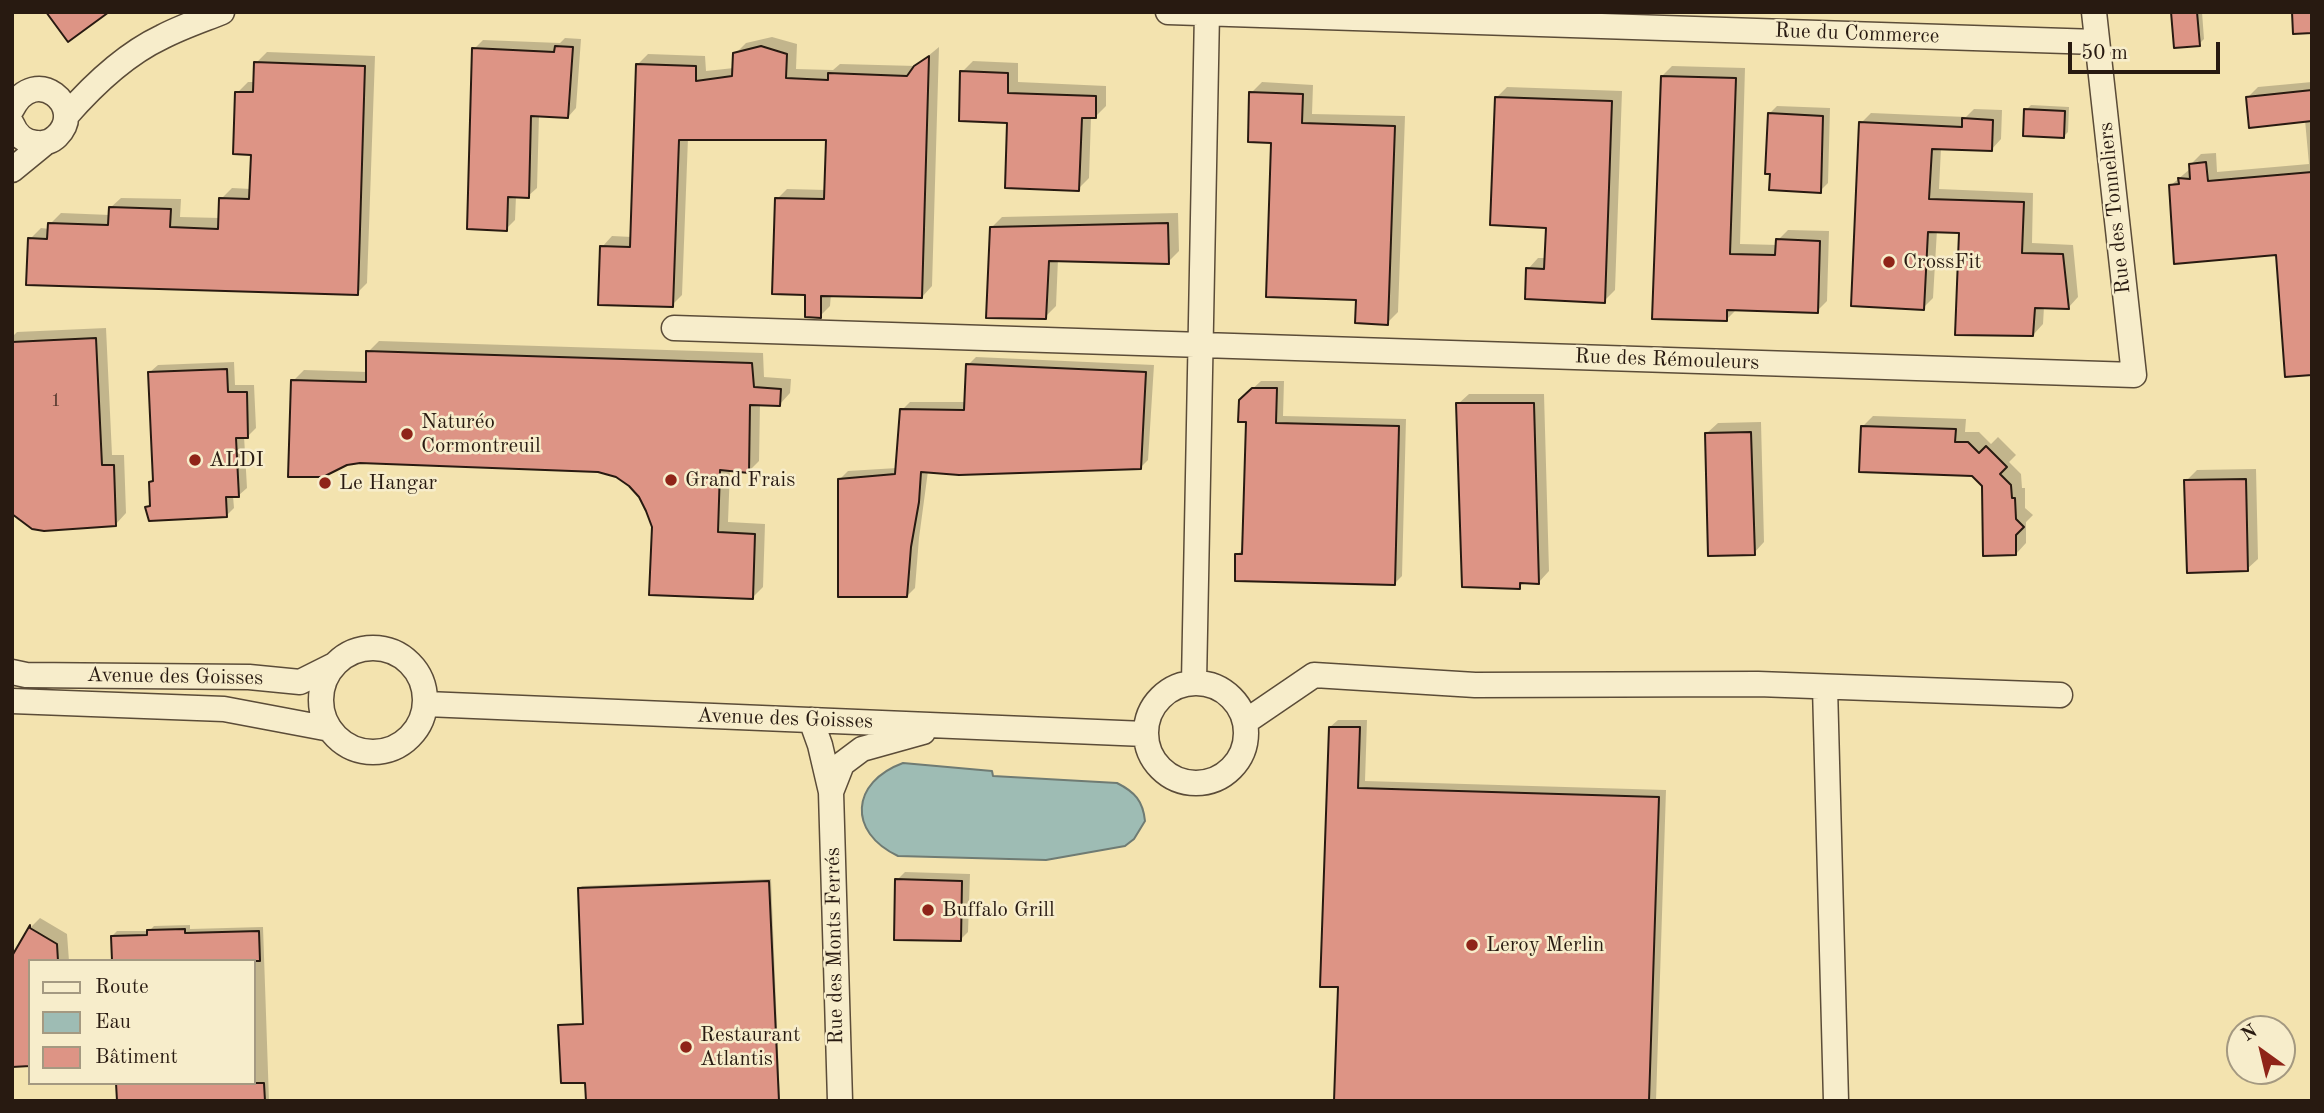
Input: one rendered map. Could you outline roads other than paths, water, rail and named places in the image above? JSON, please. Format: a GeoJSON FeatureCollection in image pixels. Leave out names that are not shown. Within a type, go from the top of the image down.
{"type":"FeatureCollection","features":[{"type":"Feature","properties":{"kind":"street"},"geometry":{"type":"LineString","coordinates":[[66,116],[81,98],[130,56],[162,37],[222,12]]}},
{"type":"Feature","properties":{"kind":"street","name":"Rue du Commerce"},"geometry":{"type":"LineString","coordinates":[[1168,12],[2097,41]]}},
{"type":"Feature","properties":{"kind":"street"},"geometry":{"type":"LineString","coordinates":[[2094,12],[2097,41]]}},
{"type":"Feature","properties":{"kind":"street"},"geometry":{"type":"LineString","coordinates":[[1194,682],[1207,13]]}},
{"type":"Feature","properties":{"kind":"street","name":"Rue des Tonneliers"},"geometry":{"type":"LineString","coordinates":[[2097,41],[2134,374]]}},
{"type":"Feature","properties":{"kind":"street"},"geometry":{"type":"LineString","coordinates":[[45,143],[27,141],[13,124],[18,98],[30,88],[111,71]]}},
{"type":"Feature","properties":{"kind":"street"},"geometry":{"type":"LineString","coordinates":[[12,170],[45,143],[56,138],[63,128],[66,116],[64,105],[57,96],[30,88]]}},
{"type":"Feature","properties":{"kind":"street","name":"Rue des Rémouleurs"},"geometry":{"type":"LineString","coordinates":[[674,328],[2134,374]]}},
{"type":"Feature","properties":{"kind":"street"},"geometry":{"type":"LineString","coordinates":[[387,649],[411,663],[419,675],[426,704],[412,735],[398,746],[381,752],[363,751],[339,739],[330,729],[323,714],[321,696],[325,680],[334,665],[347,655],[359,650],[387,649]]}},
{"type":"Feature","properties":{"kind":"street","name":"Avenue des Goisses"},"geometry":{"type":"LineString","coordinates":[[12,672],[26,675],[249,677],[300,682],[334,665]]}},
{"type":"Feature","properties":{"kind":"street"},"geometry":{"type":"LineString","coordinates":[[1245,722],[1314,675],[1475,685],[1758,684],[2060,695]]}},
{"type":"Feature","properties":{"kind":"street"},"geometry":{"type":"LineString","coordinates":[[1194,682],[1214,686],[1232,697],[1245,722],[1246,738],[1241,754],[1232,768],[1219,778],[1203,783],[1186,782],[1164,771],[1157,765],[1149,750],[1145,734],[1148,717],[1156,701],[1181,684],[1194,682]]}},
{"type":"Feature","properties":{"kind":"street"},"geometry":{"type":"LineString","coordinates":[[1825,687],[1836,1101]]}},
{"type":"Feature","properties":{"kind":"street","name":"Avenue des Goisses"},"geometry":{"type":"LineString","coordinates":[[12,701],[224,709],[330,729]]}},
{"type":"Feature","properties":{"kind":"street","name":"Avenue des Goisses"},"geometry":{"type":"LineString","coordinates":[[426,704],[1145,734]]}},
{"type":"Feature","properties":{"kind":"street","name":"Rue des Monts Ferrés"},"geometry":{"type":"LineString","coordinates":[[811,720],[831,792],[840,1101]]}},
{"type":"Feature","properties":{"kind":"street","name":"Rue des Monts Ferrés"},"geometry":{"type":"LineString","coordinates":[[831,792],[842,764],[862,749],[950,726]]}},
{"type":"Feature","properties":{"kind":"water"},"geometry":{"type":"Polygon","coordinates":[[[903,763],[992,771],[993,776],[1117,783],[1137,798],[1145,821],[1134,839],[1125,846],[1046,860],[898,856],[881,846],[870,834],[863,821],[862,808],[865,794],[873,782],[886,771],[903,763]]]}},
{"type":"Feature","properties":{"kind":"place","name":"CrossFit"},"geometry":{"type":"Point","coordinates":[1889,262]}},
{"type":"Feature","properties":{"kind":"place","name":"Naturéo Cormontreuil"},"geometry":{"type":"Point","coordinates":[407,434]}},
{"type":"Feature","properties":{"kind":"place","name":"ALDI"},"geometry":{"type":"Point","coordinates":[195,460]}},
{"type":"Feature","properties":{"kind":"place","name":"Grand Frais"},"geometry":{"type":"Point","coordinates":[671,480]}},
{"type":"Feature","properties":{"kind":"place","name":"Le Hangar"},"geometry":{"type":"Point","coordinates":[325,483]}},
{"type":"Feature","properties":{"kind":"place","name":"Buffalo Grill"},"geometry":{"type":"Point","coordinates":[928,910]}},
{"type":"Feature","properties":{"kind":"place","name":"Leroy Merlin"},"geometry":{"type":"Point","coordinates":[1472,945]}},
{"type":"Feature","properties":{"kind":"place","name":"Restaurant Atlantis"},"geometry":{"type":"Point","coordinates":[686,1047]}}]}
